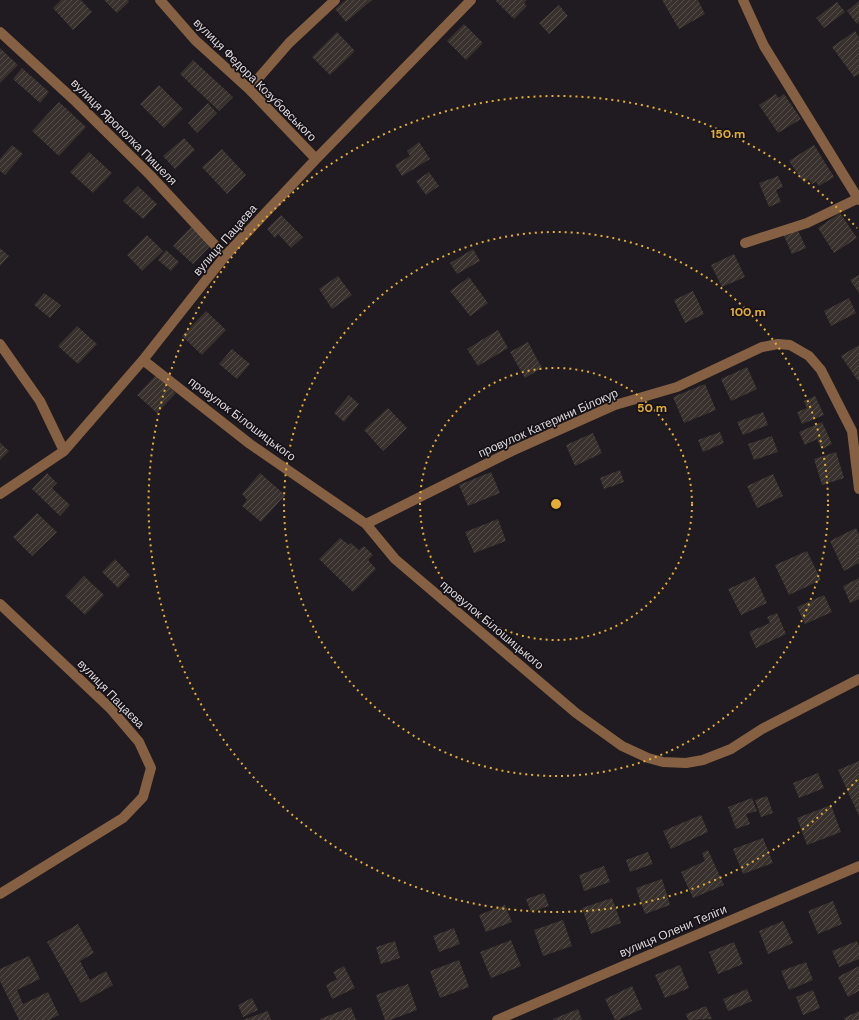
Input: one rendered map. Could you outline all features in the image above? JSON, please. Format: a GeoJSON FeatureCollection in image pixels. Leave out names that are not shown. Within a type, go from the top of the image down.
{"type":"FeatureCollection","features":[{"type":"Feature","properties":{"kind":"street","name":"вулиця Федора Козубовського"},"geometry":{"type":"LineString","coordinates":[[160,0],[195,40],[249,89],[316,159]]}},
{"type":"Feature","properties":{"kind":"street"},"geometry":{"type":"LineString","coordinates":[[249,89],[289,43],[335,0]]}},
{"type":"Feature","properties":{"kind":"street","name":"вулиця Пацаєва"},"geometry":{"type":"LineString","coordinates":[[0,494],[64,450],[143,360],[226,256],[316,159],[471,0]]}},
{"type":"Feature","properties":{"kind":"street"},"geometry":{"type":"LineString","coordinates":[[743,0],[764,46],[859,198],[807,223],[746,243]]}},
{"type":"Feature","properties":{"kind":"street","name":"вулиця Ярополка Пишеля"},"geometry":{"type":"LineString","coordinates":[[0,32],[73,99],[150,175],[226,256]]}},
{"type":"Feature","properties":{"kind":"street"},"geometry":{"type":"LineString","coordinates":[[0,344],[40,401],[64,450]]}},
{"type":"Feature","properties":{"kind":"street","name":"провулок Катерини Білокур"},"geometry":{"type":"LineString","coordinates":[[366,524],[512,451],[616,405],[677,387],[762,347],[778,344],[790,345],[799,349],[809,356],[822,370],[852,431],[859,489]]}},
{"type":"Feature","properties":{"kind":"street","name":"провулок Білошицького"},"geometry":{"type":"LineString","coordinates":[[143,360],[250,444],[366,524],[395,560],[576,713],[622,746],[648,758],[663,762],[686,763],[703,760],[731,749],[762,729],[859,679]]}},
{"type":"Feature","properties":{"kind":"street","name":"вулиця Пацаєва"},"geometry":{"type":"LineString","coordinates":[[0,604],[110,708],[139,742],[151,768],[143,796],[123,818],[0,894]]}},
{"type":"Feature","properties":{"kind":"street","name":"вулиця Олени Теліги"},"geometry":{"type":"LineString","coordinates":[[497,1020],[597,976],[859,866]]}},
{"type":"Feature","properties":{"kind":"building"},"geometry":{"type":"Polygon","coordinates":[[[61,0],[81,0],[92,12],[73,30],[53,8],[61,0]]]}},
{"type":"Feature","properties":{"kind":"building"},"geometry":{"type":"Polygon","coordinates":[[[104,0],[128,0],[129,2],[117,13],[104,0]]]}},
{"type":"Feature","properties":{"kind":"building"},"geometry":{"type":"Polygon","coordinates":[[[346,0],[372,0],[346,22],[335,9],[346,0]]]}},
{"type":"Feature","properties":{"kind":"building"},"geometry":{"type":"Polygon","coordinates":[[[527,0],[524,3],[527,6],[514,19],[496,1],[527,0]]]}},
{"type":"Feature","properties":{"kind":"building"},"geometry":{"type":"Polygon","coordinates":[[[662,0],[698,0],[705,14],[679,29],[662,0]]]}},
{"type":"Feature","properties":{"kind":"building"},"geometry":{"type":"Polygon","coordinates":[[[859,1],[859,22],[857,24],[847,11],[859,1]]]}},
{"type":"Feature","properties":{"kind":"building"},"geometry":{"type":"Polygon","coordinates":[[[837,2],[845,12],[824,28],[816,18],[837,2]]]}},
{"type":"Feature","properties":{"kind":"building"},"geometry":{"type":"Polygon","coordinates":[[[559,5],[568,16],[549,34],[539,23],[559,5]]]}},
{"type":"Feature","properties":{"kind":"building"},"geometry":{"type":"Polygon","coordinates":[[[464,24],[483,43],[466,60],[447,41],[464,24]]]}},
{"type":"Feature","properties":{"kind":"building"},"geometry":{"type":"Polygon","coordinates":[[[855,31],[859,37],[859,74],[854,77],[832,47],[855,31]]]}},
{"type":"Feature","properties":{"kind":"building"},"geometry":{"type":"Polygon","coordinates":[[[337,32],[355,51],[330,75],[312,57],[337,32]]]}},
{"type":"Feature","properties":{"kind":"building"},"geometry":{"type":"Polygon","coordinates":[[[0,48],[18,65],[0,83],[0,48]]]}},
{"type":"Feature","properties":{"kind":"building"},"geometry":{"type":"Polygon","coordinates":[[[193,60],[233,97],[219,111],[180,74],[193,60]]]}},
{"type":"Feature","properties":{"kind":"building"},"geometry":{"type":"Polygon","coordinates":[[[22,68],[49,92],[40,103],[13,79],[22,68]]]}},
{"type":"Feature","properties":{"kind":"building"},"geometry":{"type":"Polygon","coordinates":[[[159,85],[183,109],[164,128],[140,104],[159,85]]]}},
{"type":"Feature","properties":{"kind":"building"},"geometry":{"type":"Polygon","coordinates":[[[776,94],[778,98],[784,94],[801,119],[778,133],[759,105],[776,94]]]}},
{"type":"Feature","properties":{"kind":"building"},"geometry":{"type":"Polygon","coordinates":[[[59,102],[86,127],[59,156],[32,131],[59,102]]]}},
{"type":"Feature","properties":{"kind":"building"},"geometry":{"type":"Polygon","coordinates":[[[208,103],[217,113],[197,133],[188,123],[208,103]]]}},
{"type":"Feature","properties":{"kind":"building"},"geometry":{"type":"Polygon","coordinates":[[[184,138],[195,150],[175,169],[163,156],[184,138]]]}},
{"type":"Feature","properties":{"kind":"building"},"geometry":{"type":"Polygon","coordinates":[[[419,142],[430,159],[402,176],[395,165],[410,156],[407,151],[419,142]]]}},
{"type":"Feature","properties":{"kind":"building"},"geometry":{"type":"Polygon","coordinates":[[[12,145],[23,154],[5,175],[0,171],[0,159],[12,145]]]}},
{"type":"Feature","properties":{"kind":"building"},"geometry":{"type":"Polygon","coordinates":[[[814,145],[834,177],[819,186],[816,182],[812,184],[809,179],[804,183],[789,161],[814,145]]]}},
{"type":"Feature","properties":{"kind":"building"},"geometry":{"type":"Polygon","coordinates":[[[222,149],[246,175],[227,194],[202,167],[222,149]]]}},
{"type":"Feature","properties":{"kind":"building"},"geometry":{"type":"Polygon","coordinates":[[[89,152],[112,173],[93,193],[70,172],[89,152]]]}},
{"type":"Feature","properties":{"kind":"building"},"geometry":{"type":"Polygon","coordinates":[[[429,172],[439,186],[426,195],[416,181],[429,172]]]}},
{"type":"Feature","properties":{"kind":"building"},"geometry":{"type":"Polygon","coordinates":[[[778,176],[783,187],[776,190],[781,202],[769,207],[759,183],[778,176]]]}},
{"type":"Feature","properties":{"kind":"building"},"geometry":{"type":"Polygon","coordinates":[[[138,186],[157,204],[143,219],[123,201],[138,186]]]}},
{"type":"Feature","properties":{"kind":"building"},"geometry":{"type":"Polygon","coordinates":[[[840,213],[857,238],[834,253],[818,228],[840,213]]]}},
{"type":"Feature","properties":{"kind":"building"},"geometry":{"type":"Polygon","coordinates":[[[281,215],[303,237],[291,248],[278,234],[275,238],[267,229],[281,215]]]}},
{"type":"Feature","properties":{"kind":"building"},"geometry":{"type":"Polygon","coordinates":[[[192,226],[212,244],[193,264],[173,246],[192,226]]]}},
{"type":"Feature","properties":{"kind":"building"},"geometry":{"type":"Polygon","coordinates":[[[797,228],[806,248],[792,254],[783,234],[797,228]]]}},
{"type":"Feature","properties":{"kind":"building"},"geometry":{"type":"Polygon","coordinates":[[[147,235],[163,251],[142,271],[127,255],[147,235]]]}},
{"type":"Feature","properties":{"kind":"building"},"geometry":{"type":"Polygon","coordinates":[[[0,248],[9,256],[0,266],[0,248]]]}},
{"type":"Feature","properties":{"kind":"building"},"geometry":{"type":"Polygon","coordinates":[[[473,249],[480,261],[457,274],[450,263],[473,249]]]}},
{"type":"Feature","properties":{"kind":"building"},"geometry":{"type":"Polygon","coordinates":[[[166,250],[179,262],[171,271],[158,260],[166,250]]]}},
{"type":"Feature","properties":{"kind":"building"},"geometry":{"type":"Polygon","coordinates":[[[734,254],[745,277],[722,287],[711,265],[734,254]]]}},
{"type":"Feature","properties":{"kind":"building"},"geometry":{"type":"Polygon","coordinates":[[[859,275],[859,293],[850,280],[859,275]]]}},
{"type":"Feature","properties":{"kind":"building"},"geometry":{"type":"Polygon","coordinates":[[[338,276],[352,295],[332,309],[319,289],[338,276]]]}},
{"type":"Feature","properties":{"kind":"building"},"geometry":{"type":"Polygon","coordinates":[[[469,277],[488,303],[470,316],[450,291],[469,277]]]}},
{"type":"Feature","properties":{"kind":"building"},"geometry":{"type":"Polygon","coordinates":[[[693,291],[704,314],[685,323],[674,300],[693,291]]]}},
{"type":"Feature","properties":{"kind":"building"},"geometry":{"type":"Polygon","coordinates":[[[44,293],[61,305],[50,318],[34,305],[44,293]]]}},
{"type":"Feature","properties":{"kind":"building"},"geometry":{"type":"Polygon","coordinates":[[[849,298],[856,313],[831,326],[824,311],[849,298]]]}},
{"type":"Feature","properties":{"kind":"building"},"geometry":{"type":"Polygon","coordinates":[[[206,311],[226,330],[202,355],[182,336],[206,311]]]}},
{"type":"Feature","properties":{"kind":"building"},"geometry":{"type":"Polygon","coordinates":[[[77,326],[97,344],[78,364],[58,346],[77,326]]]}},
{"type":"Feature","properties":{"kind":"building"},"geometry":{"type":"Polygon","coordinates":[[[498,330],[508,348],[478,366],[467,349],[498,330]]]}},
{"type":"Feature","properties":{"kind":"building"},"geometry":{"type":"Polygon","coordinates":[[[528,342],[542,368],[525,378],[510,352],[528,342]]]}},
{"type":"Feature","properties":{"kind":"building"},"geometry":{"type":"Polygon","coordinates":[[[859,345],[859,380],[858,381],[841,356],[859,345]]]}},
{"type":"Feature","properties":{"kind":"building"},"geometry":{"type":"Polygon","coordinates":[[[232,349],[250,364],[237,379],[219,364],[232,349]]]}},
{"type":"Feature","properties":{"kind":"building"},"geometry":{"type":"Polygon","coordinates":[[[747,367],[757,389],[731,401],[721,379],[747,367]]]}},
{"type":"Feature","properties":{"kind":"building"},"geometry":{"type":"Polygon","coordinates":[[[156,375],[176,393],[157,413],[137,395],[156,375]]]}},
{"type":"Feature","properties":{"kind":"building"},"geometry":{"type":"Polygon","coordinates":[[[705,384],[716,410],[684,423],[673,397],[705,384]]]}},
{"type":"Feature","properties":{"kind":"building"},"geometry":{"type":"Polygon","coordinates":[[[349,395],[359,404],[344,422],[334,413],[349,395]]]}},
{"type":"Feature","properties":{"kind":"building"},"geometry":{"type":"Polygon","coordinates":[[[815,396],[824,415],[802,424],[797,412],[807,408],[804,401],[815,396]]]}},
{"type":"Feature","properties":{"kind":"building"},"geometry":{"type":"Polygon","coordinates":[[[388,408],[407,428],[383,451],[364,430],[388,408]]]}},
{"type":"Feature","properties":{"kind":"building"},"geometry":{"type":"Polygon","coordinates":[[[763,412],[768,425],[743,435],[737,422],[763,412]]]}},
{"type":"Feature","properties":{"kind":"building"},"geometry":{"type":"Polygon","coordinates":[[[822,422],[832,444],[822,449],[817,439],[805,445],[799,432],[822,422]]]}},
{"type":"Feature","properties":{"kind":"building"},"geometry":{"type":"Polygon","coordinates":[[[720,432],[724,443],[703,452],[698,440],[720,432]]]}},
{"type":"Feature","properties":{"kind":"building"},"geometry":{"type":"Polygon","coordinates":[[[593,433],[602,453],[575,466],[566,445],[593,433]]]}},
{"type":"Feature","properties":{"kind":"building"},"geometry":{"type":"Polygon","coordinates":[[[772,436],[778,452],[754,460],[748,444],[772,436]]]}},
{"type":"Feature","properties":{"kind":"building"},"geometry":{"type":"Polygon","coordinates":[[[0,443],[9,451],[0,460],[0,443]]]}},
{"type":"Feature","properties":{"kind":"building"},"geometry":{"type":"Polygon","coordinates":[[[836,452],[844,478],[822,485],[814,459],[836,452]]]}},
{"type":"Feature","properties":{"kind":"building"},"geometry":{"type":"Polygon","coordinates":[[[620,470],[624,482],[604,489],[600,478],[620,470]]]}},
{"type":"Feature","properties":{"kind":"building"},"geometry":{"type":"Polygon","coordinates":[[[491,472],[500,493],[468,506],[459,485],[491,472]]]}},
{"type":"Feature","properties":{"kind":"building"},"geometry":{"type":"Polygon","coordinates":[[[47,473],[57,483],[52,488],[70,505],[60,516],[32,489],[47,473]]]}},
{"type":"Feature","properties":{"kind":"building"},"geometry":{"type":"Polygon","coordinates":[[[260,473],[285,495],[261,522],[242,506],[247,500],[242,494],[260,473]]]}},
{"type":"Feature","properties":{"kind":"building"},"geometry":{"type":"Polygon","coordinates":[[[773,474],[783,496],[757,508],[747,486],[773,474]]]}},
{"type":"Feature","properties":{"kind":"building"},"geometry":{"type":"Polygon","coordinates":[[[37,513],[57,532],[32,556],[13,537],[37,513]]]}},
{"type":"Feature","properties":{"kind":"building"},"geometry":{"type":"Polygon","coordinates":[[[498,519],[506,541],[474,553],[465,532],[498,519]]]}},
{"type":"Feature","properties":{"kind":"building"},"geometry":{"type":"Polygon","coordinates":[[[856,528],[859,535],[859,563],[844,571],[830,541],[856,528]]]}},
{"type":"Feature","properties":{"kind":"building"},"geometry":{"type":"Polygon","coordinates":[[[340,538],[349,545],[351,543],[359,550],[364,546],[373,555],[368,560],[376,569],[353,592],[319,559],[340,538]]]}},
{"type":"Feature","properties":{"kind":"building"},"geometry":{"type":"Polygon","coordinates":[[[807,551],[821,580],[789,595],[775,565],[807,551]]]}},
{"type":"Feature","properties":{"kind":"building"},"geometry":{"type":"Polygon","coordinates":[[[115,559],[130,575],[118,588],[102,572],[115,559]]]}},
{"type":"Feature","properties":{"kind":"building"},"geometry":{"type":"Polygon","coordinates":[[[84,576],[104,595],[85,615],[65,596],[84,576]]]}},
{"type":"Feature","properties":{"kind":"building"},"geometry":{"type":"Polygon","coordinates":[[[755,577],[767,603],[741,615],[728,589],[755,577]]]}},
{"type":"Feature","properties":{"kind":"building"},"geometry":{"type":"Polygon","coordinates":[[[859,578],[859,599],[850,603],[843,586],[859,578]]]}},
{"type":"Feature","properties":{"kind":"building"},"geometry":{"type":"Polygon","coordinates":[[[824,595],[832,612],[805,624],[797,607],[824,595]]]}},
{"type":"Feature","properties":{"kind":"building"},"geometry":{"type":"Polygon","coordinates":[[[777,613],[786,634],[756,648],[749,632],[770,623],[767,617],[777,613]]]}},
{"type":"Feature","properties":{"kind":"building"},"geometry":{"type":"Polygon","coordinates":[[[859,761],[859,816],[838,770],[859,761]]]}},
{"type":"Feature","properties":{"kind":"building"},"geometry":{"type":"Polygon","coordinates":[[[818,773],[824,788],[799,798],[793,783],[818,773]]]}},
{"type":"Feature","properties":{"kind":"building"},"geometry":{"type":"Polygon","coordinates":[[[767,796],[773,813],[761,817],[755,800],[767,796]]]}},
{"type":"Feature","properties":{"kind":"building"},"geometry":{"type":"Polygon","coordinates":[[[752,798],[757,811],[746,814],[750,824],[736,829],[728,807],[752,798]]]}},
{"type":"Feature","properties":{"kind":"building"},"geometry":{"type":"Polygon","coordinates":[[[831,805],[841,832],[807,845],[797,818],[831,805]]]}},
{"type":"Feature","properties":{"kind":"building"},"geometry":{"type":"Polygon","coordinates":[[[701,815],[708,832],[671,849],[663,831],[701,815]]]}},
{"type":"Feature","properties":{"kind":"building"},"geometry":{"type":"Polygon","coordinates":[[[763,838],[773,863],[743,874],[733,849],[763,838]]]}},
{"type":"Feature","properties":{"kind":"building"},"geometry":{"type":"Polygon","coordinates":[[[708,850],[724,885],[693,898],[681,872],[705,861],[702,853],[708,850]]]}},
{"type":"Feature","properties":{"kind":"building"},"geometry":{"type":"Polygon","coordinates":[[[648,852],[653,864],[630,872],[626,860],[648,852]]]}},
{"type":"Feature","properties":{"kind":"building"},"geometry":{"type":"Polygon","coordinates":[[[604,866],[610,882],[584,891],[579,875],[604,866]]]}},
{"type":"Feature","properties":{"kind":"building"},"geometry":{"type":"Polygon","coordinates":[[[662,879],[670,905],[645,914],[636,888],[662,879]]]}},
{"type":"Feature","properties":{"kind":"building"},"geometry":{"type":"Polygon","coordinates":[[[544,893],[549,906],[531,912],[526,899],[544,893]]]}},
{"type":"Feature","properties":{"kind":"building"},"geometry":{"type":"Polygon","coordinates":[[[612,898],[621,923],[591,934],[582,908],[612,898]]]}},
{"type":"Feature","properties":{"kind":"building"},"geometry":{"type":"Polygon","coordinates":[[[833,901],[842,924],[818,934],[808,911],[833,901]]]}},
{"type":"Feature","properties":{"kind":"building"},"geometry":{"type":"Polygon","coordinates":[[[505,905],[512,922],[486,932],[479,915],[505,905]]]}},
{"type":"Feature","properties":{"kind":"building"},"geometry":{"type":"Polygon","coordinates":[[[563,920],[572,946],[543,956],[534,930],[563,920]]]}},
{"type":"Feature","properties":{"kind":"building"},"geometry":{"type":"Polygon","coordinates":[[[783,921],[793,943],[768,954],[759,931],[783,921]]]}},
{"type":"Feature","properties":{"kind":"building"},"geometry":{"type":"Polygon","coordinates":[[[78,924],[94,953],[80,961],[90,980],[106,971],[113,985],[81,1003],[47,942],[78,924]]]}},
{"type":"Feature","properties":{"kind":"building"},"geometry":{"type":"Polygon","coordinates":[[[454,928],[460,944],[439,952],[433,936],[454,928]]]}},
{"type":"Feature","properties":{"kind":"building"},"geometry":{"type":"Polygon","coordinates":[[[511,940],[521,966],[491,978],[480,952],[511,940]]]}},
{"type":"Feature","properties":{"kind":"building"},"geometry":{"type":"Polygon","coordinates":[[[395,941],[400,958],[381,964],[376,947],[395,941]]]}},
{"type":"Feature","properties":{"kind":"building"},"geometry":{"type":"Polygon","coordinates":[[[857,941],[859,946],[859,959],[839,967],[832,951],[857,941]]]}},
{"type":"Feature","properties":{"kind":"building"},"geometry":{"type":"Polygon","coordinates":[[[734,942],[743,964],[718,974],[709,952],[734,942]]]}},
{"type":"Feature","properties":{"kind":"building"},"geometry":{"type":"Polygon","coordinates":[[[29,956],[40,979],[17,990],[23,1004],[48,992],[59,1015],[49,1020],[19,1020],[0,981],[0,969],[29,956]]]}},
{"type":"Feature","properties":{"kind":"building"},"geometry":{"type":"Polygon","coordinates":[[[459,960],[469,987],[440,998],[430,971],[459,960]]]}},
{"type":"Feature","properties":{"kind":"building"},"geometry":{"type":"Polygon","coordinates":[[[806,962],[813,980],[789,990],[781,971],[806,962]]]}},
{"type":"Feature","properties":{"kind":"building"},"geometry":{"type":"Polygon","coordinates":[[[680,965],[689,988],[665,998],[655,975],[680,965]]]}},
{"type":"Feature","properties":{"kind":"building"},"geometry":{"type":"Polygon","coordinates":[[[344,966],[355,988],[332,999],[326,985],[337,979],[333,972],[344,966]]]}},
{"type":"Feature","properties":{"kind":"building"},"geometry":{"type":"Polygon","coordinates":[[[859,966],[859,991],[848,997],[838,977],[859,966]]]}},
{"type":"Feature","properties":{"kind":"building"},"geometry":{"type":"Polygon","coordinates":[[[408,984],[417,1010],[390,1020],[385,1020],[376,995],[408,984]]]}},
{"type":"Feature","properties":{"kind":"building"},"geometry":{"type":"Polygon","coordinates":[[[632,986],[642,1009],[615,1020],[605,999],[632,986]]]}},
{"type":"Feature","properties":{"kind":"building"},"geometry":{"type":"Polygon","coordinates":[[[747,989],[752,1001],[728,1011],[723,999],[747,989]]]}},
{"type":"Feature","properties":{"kind":"building"},"geometry":{"type":"Polygon","coordinates":[[[813,990],[820,1008],[803,1015],[796,997],[813,990]]]}},
{"type":"Feature","properties":{"kind":"building"},"geometry":{"type":"Polygon","coordinates":[[[252,998],[258,1010],[243,1017],[238,1005],[252,998]]]}},
{"type":"Feature","properties":{"kind":"building"},"geometry":{"type":"Polygon","coordinates":[[[706,1006],[712,1019],[688,1020],[686,1014],[706,1006]]]}},
{"type":"Feature","properties":{"kind":"building"},"geometry":{"type":"Polygon","coordinates":[[[351,1007],[356,1020],[320,1019],[351,1007]]]}},
{"type":"Feature","properties":{"kind":"building"},"geometry":{"type":"Polygon","coordinates":[[[578,1009],[582,1020],[553,1020],[553,1019],[578,1009]]]}},
{"type":"Feature","properties":{"kind":"building"},"geometry":{"type":"Polygon","coordinates":[[[268,1011],[271,1020],[243,1020],[268,1011]]]}},
{"type":"Feature","properties":{"kind":"building"},"geometry":{"type":"Polygon","coordinates":[[[859,1011],[859,1020],[845,1020],[844,1018],[859,1011]]]}}]}
